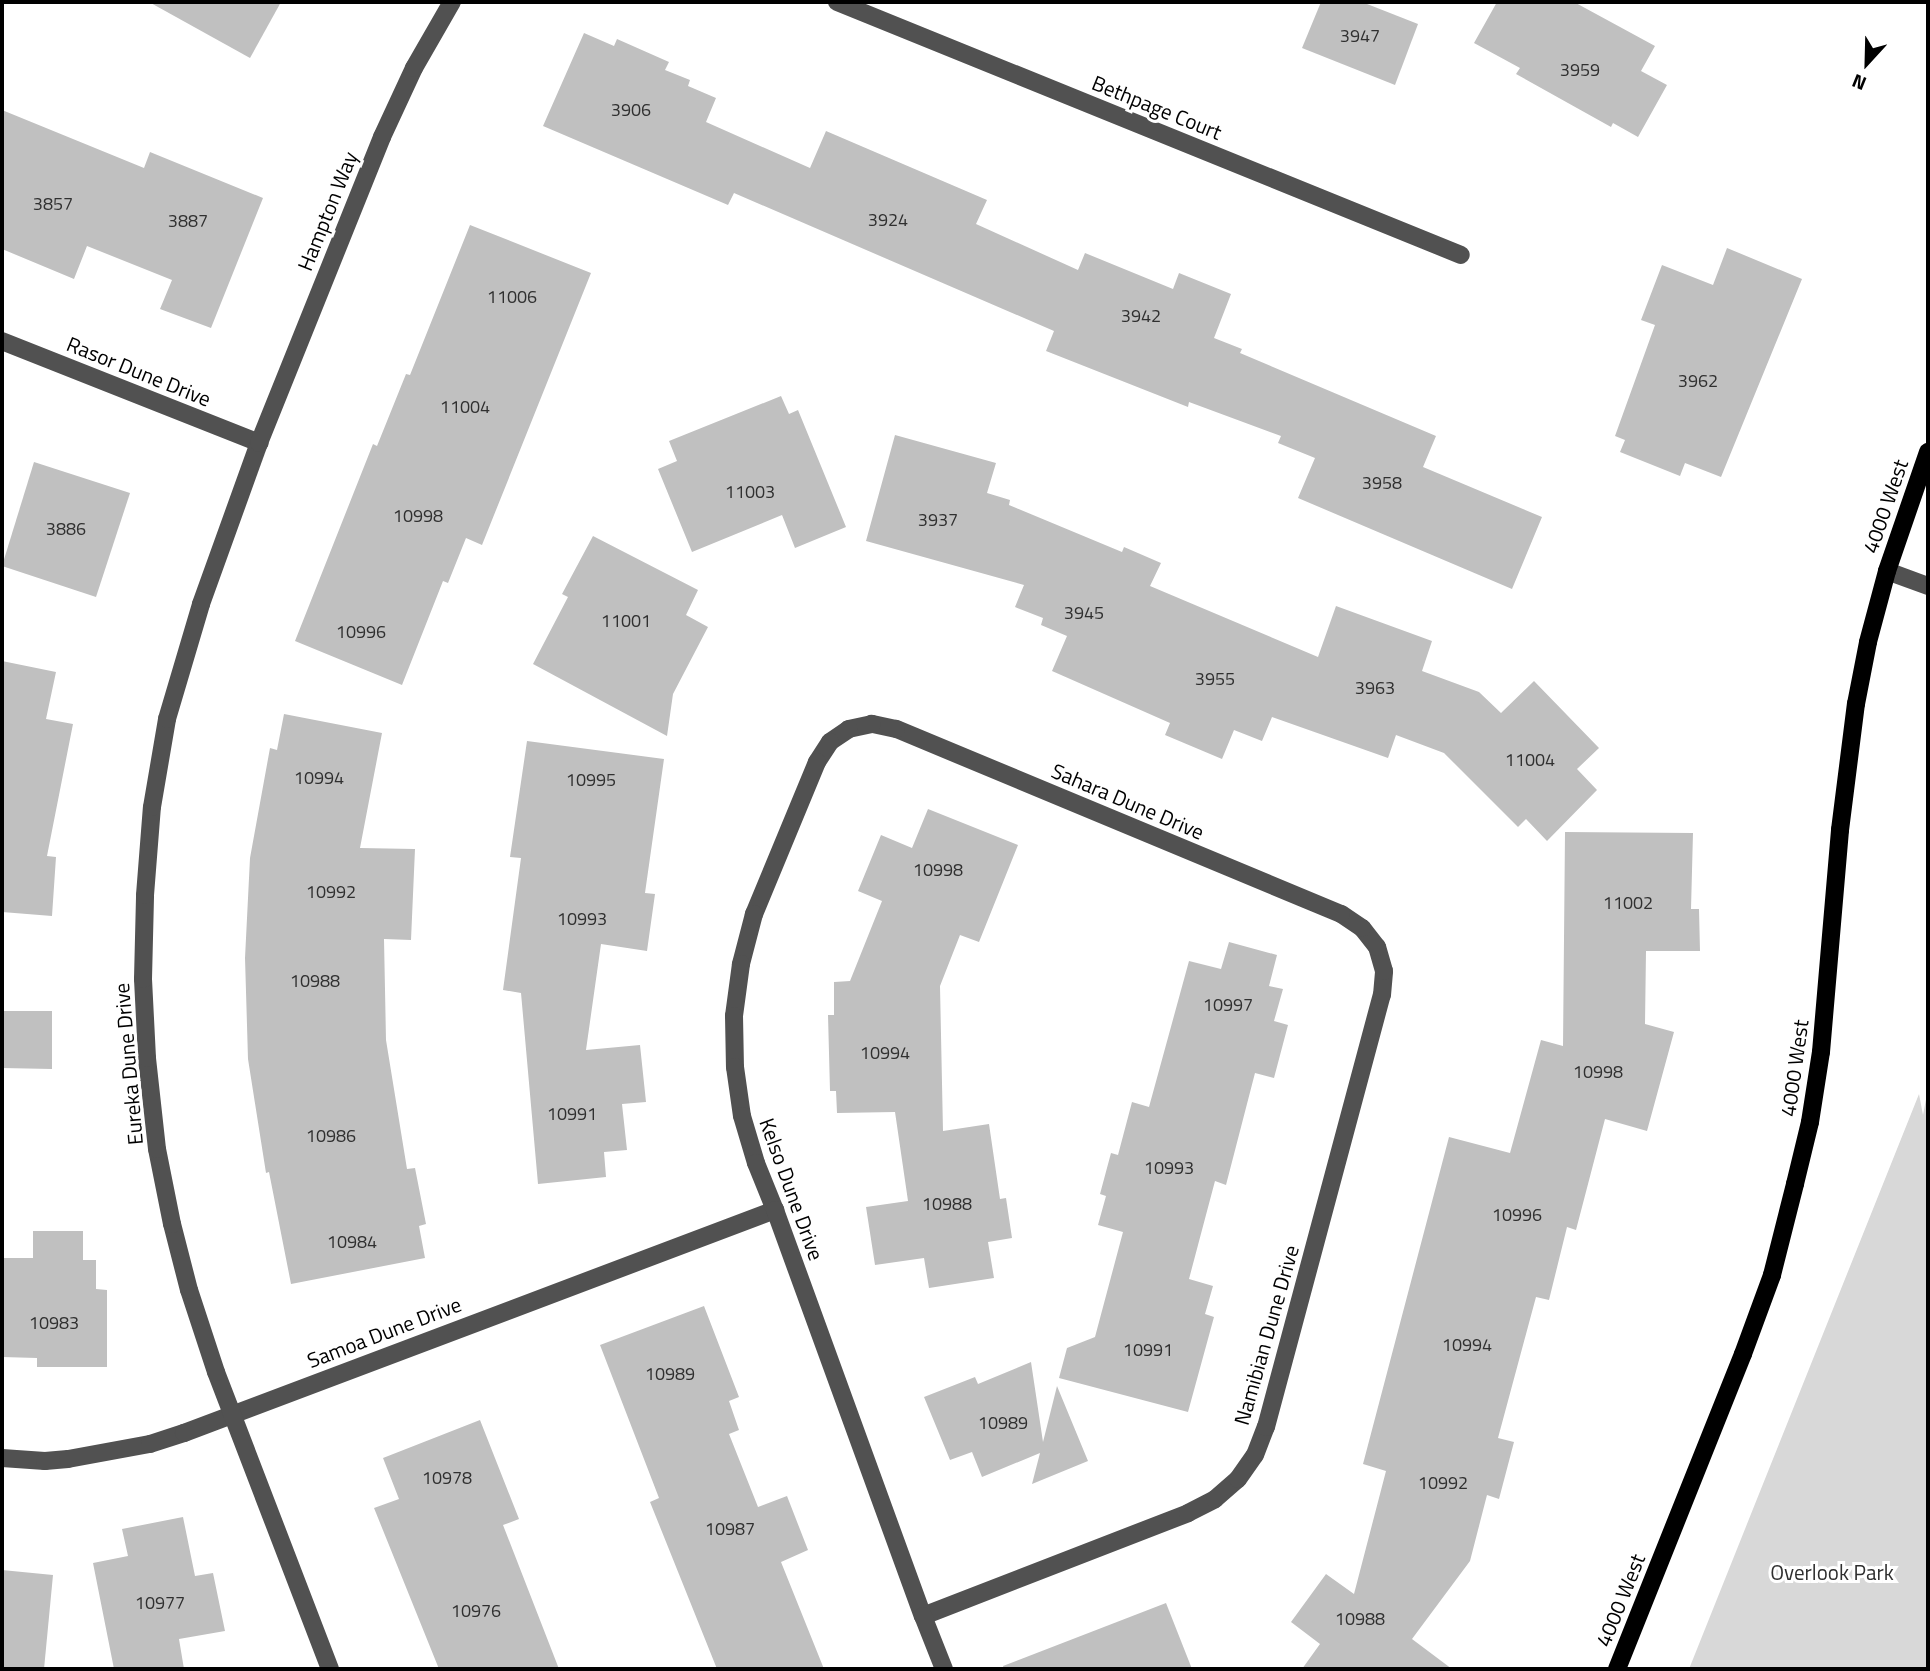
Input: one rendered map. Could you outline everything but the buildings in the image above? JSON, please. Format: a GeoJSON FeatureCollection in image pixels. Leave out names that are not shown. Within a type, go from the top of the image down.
{"type":"FeatureCollection","features":[{"type":"Feature","properties":{"kind":"main road","name":"4000 West"},"geometry":{"type":"LineString","coordinates":[[1617,1669],[1772,1275],[1810,1122],[1821,1052],[1840,830],[1856,704],[1887,570],[1922,486],[1928,452]]}},
{"type":"Feature","properties":{"kind":"street","name":"Hampton Way"},"geometry":{"type":"LineString","coordinates":[[259,443],[391,114],[452,2]]}},
{"type":"Feature","properties":{"kind":"street","name":"Bethpage Court"},"geometry":{"type":"LineString","coordinates":[[837,2],[1461,255]]}},
{"type":"Feature","properties":{"kind":"street","name":"Rasor Dune Drive"},"geometry":{"type":"LineString","coordinates":[[2,341],[259,443]]}},
{"type":"Feature","properties":{"kind":"street","name":"Eureka Dune Drive"},"geometry":{"type":"LineString","coordinates":[[259,443],[201,604],[167,719],[152,807],[145,895],[145,1019],[157,1149],[189,1290],[232,1415],[330,1669]]}},
{"type":"Feature","properties":{"kind":"street"},"geometry":{"type":"LineString","coordinates":[[1887,570],[1928,586]]}},
{"type":"Feature","properties":{"kind":"street","name":"Sahara Dune Drive"},"geometry":{"type":"LineString","coordinates":[[849,729],[872,724],[908,734],[1341,914],[1362,928],[1377,947]]}},
{"type":"Feature","properties":{"kind":"street","name":"Kelso Dune Drive"},"geometry":{"type":"LineString","coordinates":[[849,729],[830,742],[817,762],[754,915],[741,964],[734,1016],[735,1067],[742,1116],[944,1669]]}},
{"type":"Feature","properties":{"kind":"street","name":"Namibian Dune Drive"},"geometry":{"type":"LineString","coordinates":[[923,1616],[1188,1513],[1215,1499],[1238,1479],[1255,1455],[1266,1427],[1382,995],[1384,971],[1377,947]]}},
{"type":"Feature","properties":{"kind":"street","name":"Samoa Dune Drive"},"geometry":{"type":"LineString","coordinates":[[2,1458],[45,1461],[150,1444],[775,1210]]}},
{"type":"Feature","properties":{"kind":"green space","name":"Overlook Park"},"geometry":{"type":"Polygon","coordinates":[[[1928,1089],[1928,1669],[1689,1669],[1919,1094],[1923,1115],[1928,1089]]]}}]}
